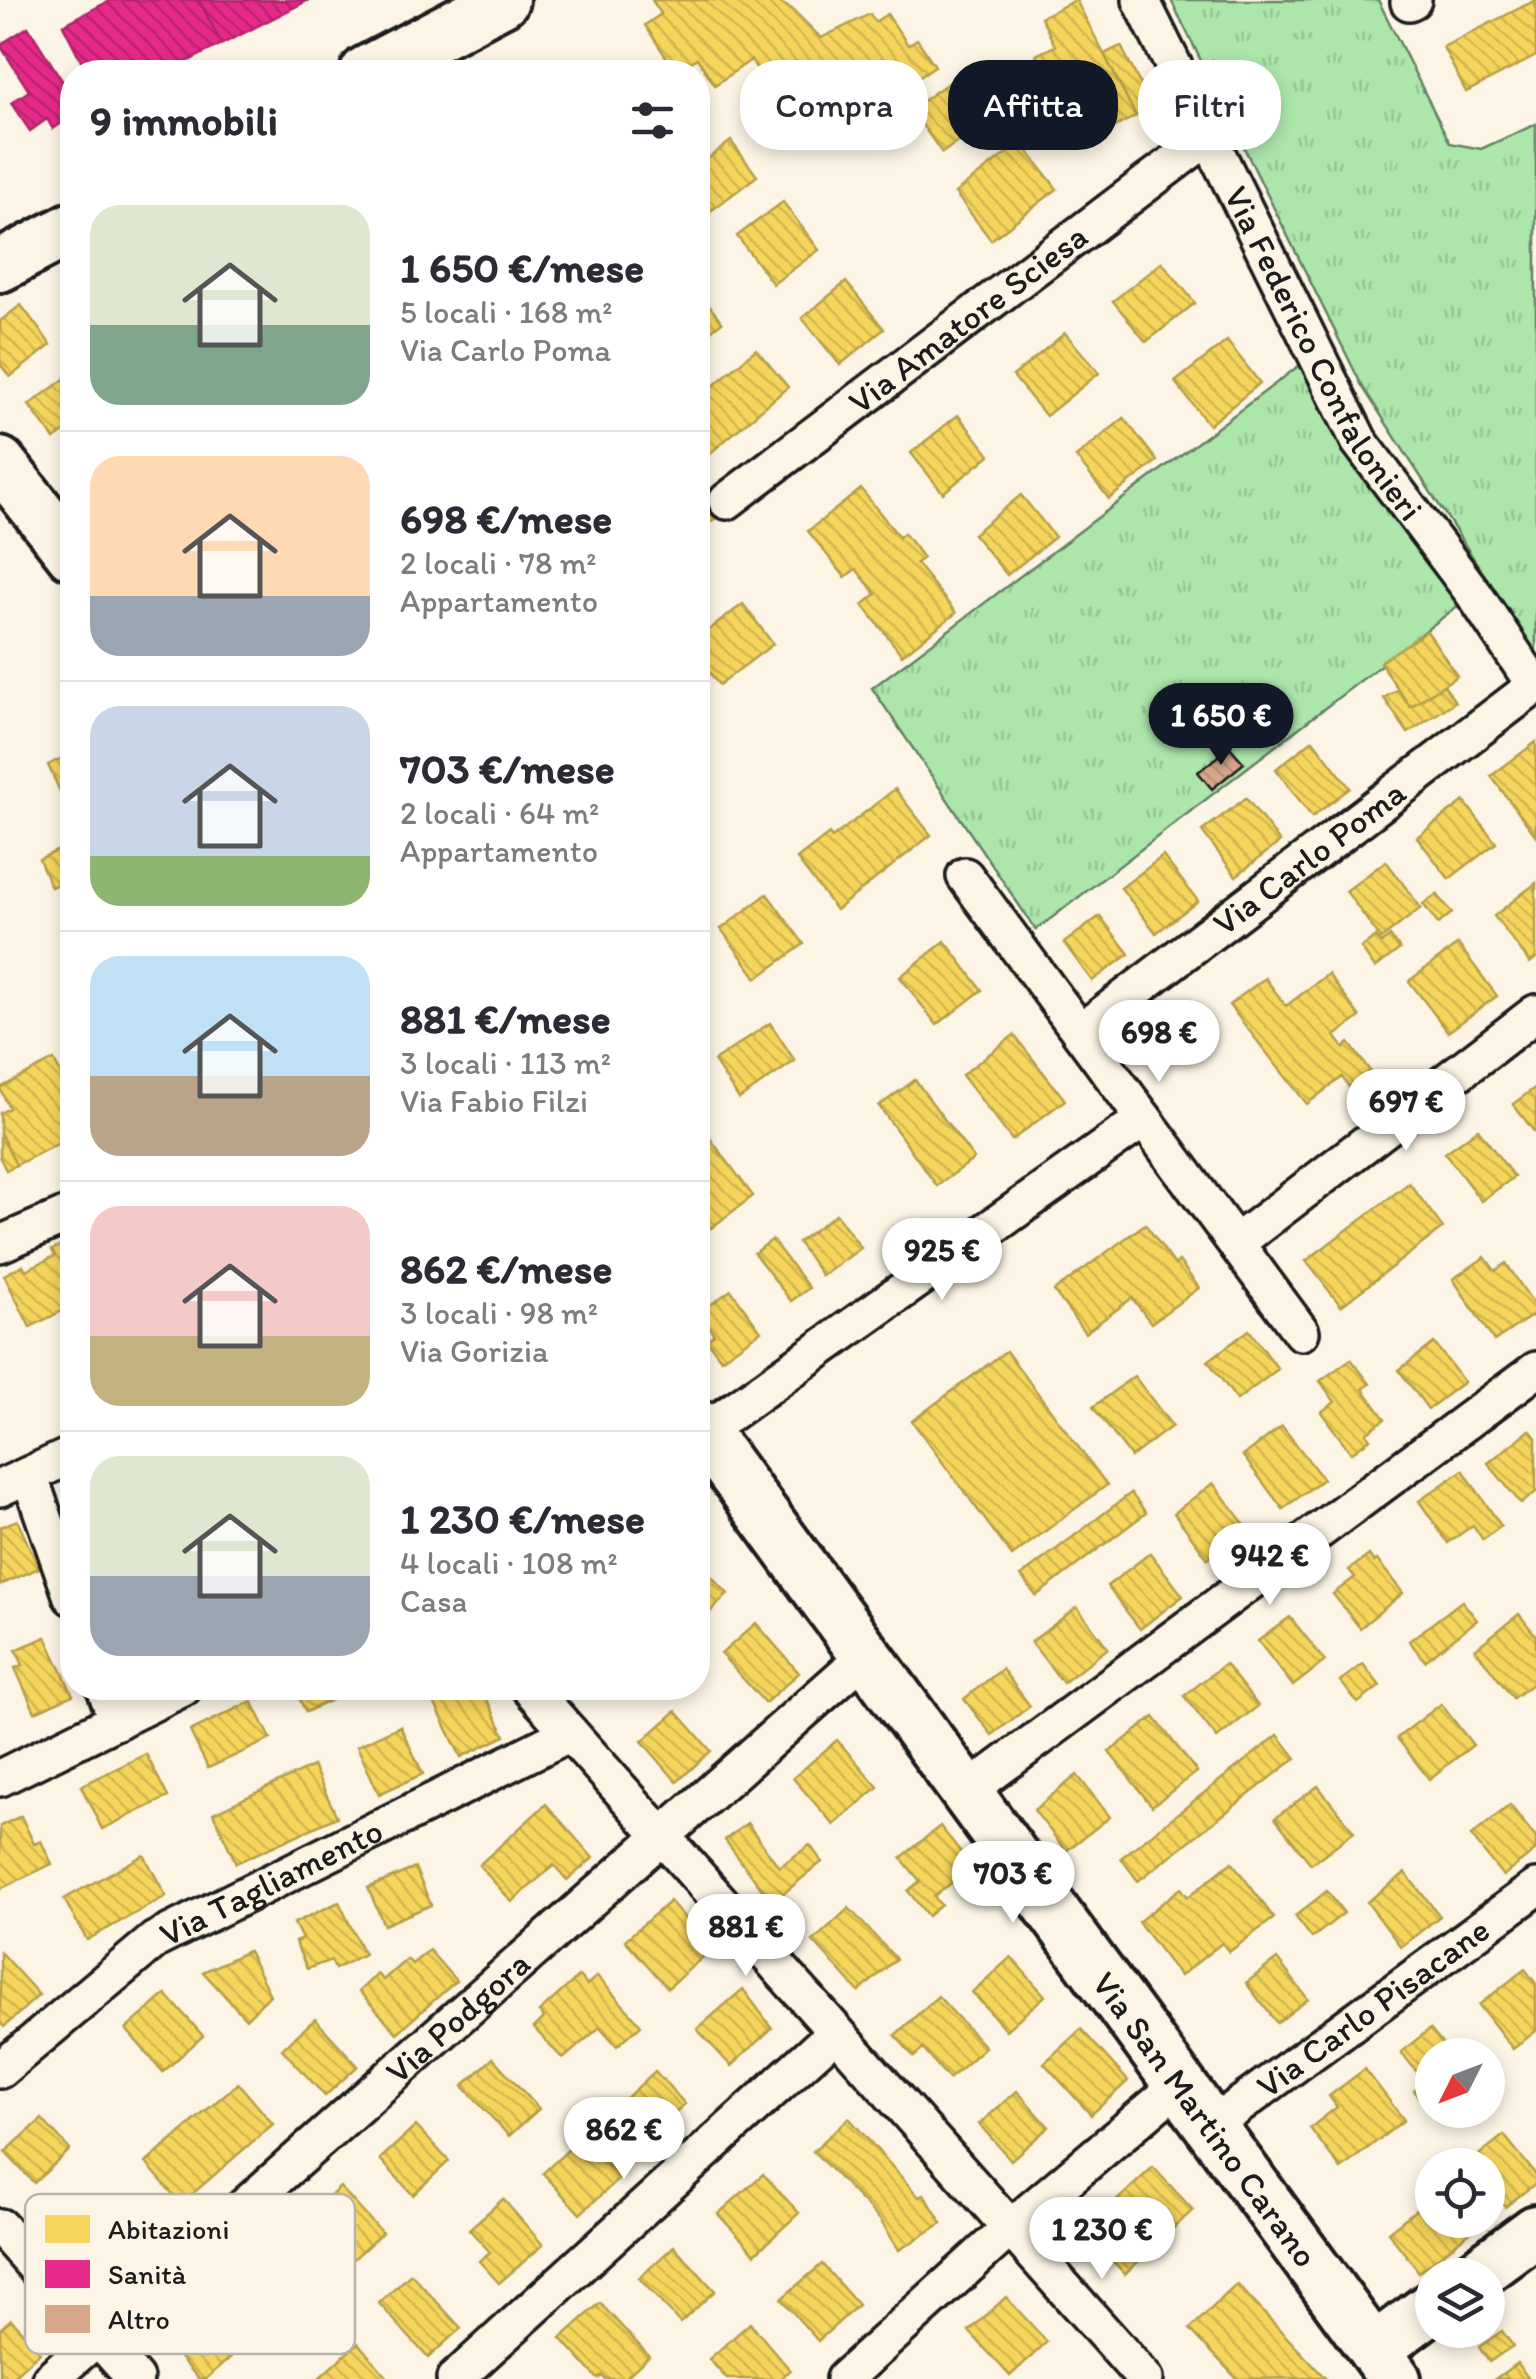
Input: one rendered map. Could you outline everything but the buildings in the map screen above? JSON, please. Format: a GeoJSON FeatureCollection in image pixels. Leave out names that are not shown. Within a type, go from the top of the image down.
{"type":"FeatureCollection","features":[{"type":"Feature","properties":{"kind":"street"},"geometry":{"type":"LineString","coordinates":[[389,60],[503,0]]}},
{"type":"Feature","properties":{"kind":"street","name":"Via Federico Confalonieri"},"geometry":{"type":"LineString","coordinates":[[1141,0],[1171,60]]}},
{"type":"Feature","properties":{"kind":"street","name":"Via Amatore Sciesa"},"geometry":{"type":"LineString","coordinates":[[727,502],[1191,150]]}},
{"type":"Feature","properties":{"kind":"street","name":"Via Federico Confalonieri"},"geometry":{"type":"LineString","coordinates":[[1216,150],[1359,441],[1474,594],[1536,686]]}},
{"type":"Feature","properties":{"kind":"street"},"geometry":{"type":"LineString","coordinates":[[0,266],[60,234]]}},
{"type":"Feature","properties":{"kind":"street"},"geometry":{"type":"LineString","coordinates":[[0,463],[60,539]]}},
{"type":"Feature","properties":{"kind":"street","name":"Via Carlo Poma"},"geometry":{"type":"LineString","coordinates":[[1080,1032],[1536,686]]}},
{"type":"Feature","properties":{"kind":"street"},"geometry":{"type":"LineString","coordinates":[[965,876],[1300,1332]]}},
{"type":"Feature","properties":{"kind":"street"},"geometry":{"type":"LineString","coordinates":[[1236,1244],[1536,1013]]}},
{"type":"Feature","properties":{"kind":"street"},"geometry":{"type":"LineString","coordinates":[[710,1424],[1144,1119]]}},
{"type":"Feature","properties":{"kind":"street"},"geometry":{"type":"LineString","coordinates":[[0,1244],[60,1218]]}},
{"type":"Feature","properties":{"kind":"street"},"geometry":{"type":"LineString","coordinates":[[965,1793],[1536,1370]]}},
{"type":"Feature","properties":{"kind":"street","name":"Via San Martino Carano"},"geometry":{"type":"LineString","coordinates":[[710,1447],[1385,2365]]}},
{"type":"Feature","properties":{"kind":"street"},"geometry":{"type":"LineString","coordinates":[[60,1460],[14,1481],[60,1574]]}},
{"type":"Feature","properties":{"kind":"street","name":"Via Podgora"},"geometry":{"type":"LineString","coordinates":[[258,2194],[864,1656]]}},
{"type":"Feature","properties":{"kind":"street"},"geometry":{"type":"LineString","coordinates":[[108,1700],[116,1721]]}},
{"type":"Feature","properties":{"kind":"street"},"geometry":{"type":"LineString","coordinates":[[0,1778],[159,1700]]}},
{"type":"Feature","properties":{"kind":"street"},"geometry":{"type":"LineString","coordinates":[[541,1700],[1146,2379]]}},
{"type":"Feature","properties":{"kind":"street","name":"Via Tagliamento"},"geometry":{"type":"LineString","coordinates":[[0,2070],[155,1940],[570,1733]]}},
{"type":"Feature","properties":{"kind":"street","name":"Via Carlo Pisacane"},"geometry":{"type":"LineString","coordinates":[[1210,2127],[1536,1888]]}},
{"type":"Feature","properties":{"kind":"street"},"geometry":{"type":"LineString","coordinates":[[455,2379],[836,2032]]}},
{"type":"Feature","properties":{"kind":"street"},"geometry":{"type":"LineString","coordinates":[[844,2379],[1010,2228],[1179,2085]]}},
{"type":"Feature","properties":{"kind":"street"},"geometry":{"type":"LineString","coordinates":[[0,2226],[25,2254]]}},
{"type":"Feature","properties":{"kind":"street"},"geometry":{"type":"LineString","coordinates":[[1499,2258],[1536,2231]]}},
{"type":"Feature","properties":{"kind":"street"},"geometry":{"type":"LineString","coordinates":[[1385,2365],[1415,2329]]}},
{"type":"Feature","properties":{"kind":"street","name":"Via Podgora"},"geometry":{"type":"LineString","coordinates":[[50,2379],[77,2354]]}},
{"type":"Feature","properties":{"kind":"street"},"geometry":{"type":"LineString","coordinates":[[113,2354],[135,2379]]}},
{"type":"Feature","properties":{"kind":"green space"},"geometry":{"type":"Polygon","coordinates":[[[1171,0],[1378,0],[1450,143],[1481,149],[1536,124],[1536,655],[1362,386],[1245,150],[1281,150],[1281,60],[1201,60],[1171,0]]]}},
{"type":"Feature","properties":{"kind":"green space"},"geometry":{"type":"Polygon","coordinates":[[[1300,365],[1359,441],[1459,605],[1036,930],[872,688],[1300,365]]]}}]}
